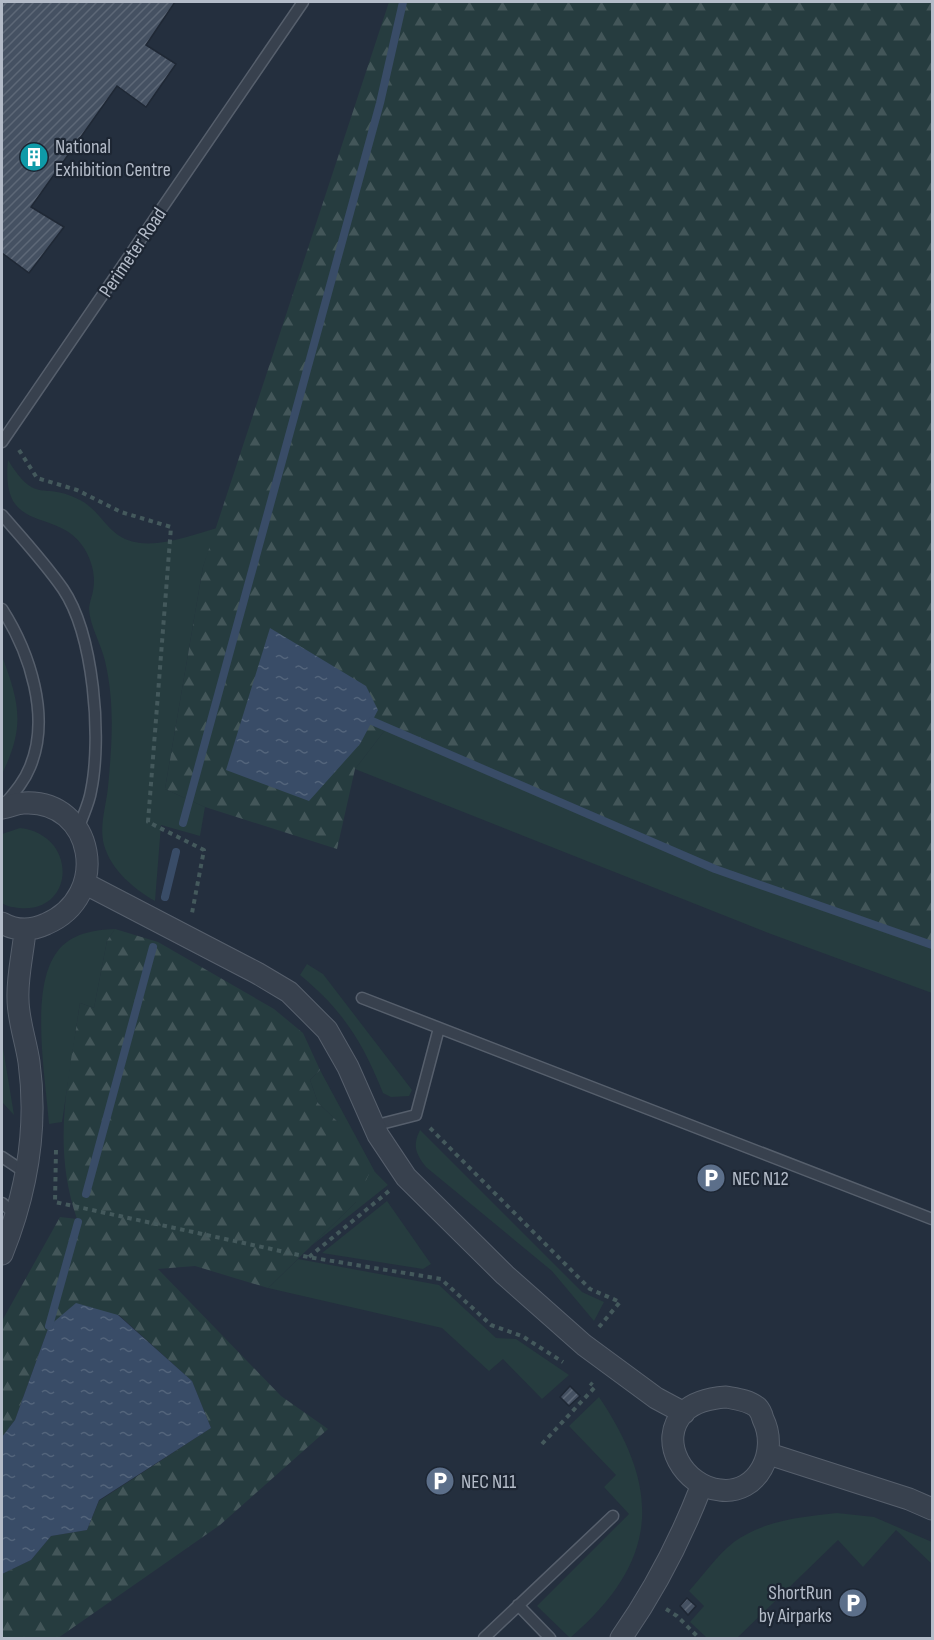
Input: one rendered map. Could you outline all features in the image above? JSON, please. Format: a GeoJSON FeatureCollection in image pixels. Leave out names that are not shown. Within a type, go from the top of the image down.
{"type":"FeatureCollection","features":[{"type":"Feature","properties":{"kind":"street"},"geometry":{"type":"LineString","coordinates":[[2,808],[24,803],[47,806],[62,814],[78,830],[87,851],[86,884],[72,908],[40,927],[25,931],[2,923]]}},
{"type":"Feature","properties":{"kind":"street"},"geometry":{"type":"LineString","coordinates":[[86,884],[289,992],[314,1015],[343,1058],[373,1126],[391,1158],[406,1178],[505,1275],[584,1345],[656,1398],[684,1413]]}},
{"type":"Feature","properties":{"kind":"street"},"geometry":{"type":"LineString","coordinates":[[2,1254],[9,1209],[27,1174],[33,1109],[30,1073],[18,999],[25,931]]}},
{"type":"Feature","properties":{"kind":"street"},"geometry":{"type":"LineString","coordinates":[[707,1399],[743,1400],[758,1408],[768,1429],[769,1454],[760,1473],[742,1485],[723,1491],[701,1487],[680,1467],[675,1448],[674,1429],[684,1413],[707,1399]]}},
{"type":"Feature","properties":{"kind":"street"},"geometry":{"type":"LineString","coordinates":[[769,1454],[909,1499],[933,1509]]}},
{"type":"Feature","properties":{"kind":"street"},"geometry":{"type":"LineString","coordinates":[[621,1638],[648,1598],[681,1539],[701,1487]]}},
{"type":"Feature","properties":{"kind":"lane","name":"Perimeter Road"},"geometry":{"type":"LineString","coordinates":[[5,437],[303,2]]}},
{"type":"Feature","properties":{"kind":"lane"},"geometry":{"type":"LineString","coordinates":[[2,514],[64,591],[81,631],[90,671],[96,751],[91,792],[78,830]]}},
{"type":"Feature","properties":{"kind":"lane"},"geometry":{"type":"LineString","coordinates":[[2,609],[27,661],[38,706],[39,728],[30,767],[21,785],[2,808]]}},
{"type":"Feature","properties":{"kind":"lane"},"geometry":{"type":"LineString","coordinates":[[362,998],[933,1219]]}},
{"type":"Feature","properties":{"kind":"lane"},"geometry":{"type":"LineString","coordinates":[[373,1126],[416,1115],[439,1028]]}},
{"type":"Feature","properties":{"kind":"lane"},"geometry":{"type":"LineString","coordinates":[[2,1157],[27,1174]]}},
{"type":"Feature","properties":{"kind":"lane"},"geometry":{"type":"LineString","coordinates":[[484,1638],[613,1516]]}},
{"type":"Feature","properties":{"kind":"lane"},"geometry":{"type":"LineString","coordinates":[[518,1605],[550,1638]]}},
{"type":"Feature","properties":{"kind":"path"},"geometry":{"type":"LineString","coordinates":[[5,437],[37,477],[77,490],[121,512],[171,527],[148,822],[204,850],[188,937]]}},
{"type":"Feature","properties":{"kind":"path"},"geometry":{"type":"LineString","coordinates":[[31,1136],[57,1139],[55,1202],[308,1257],[441,1279],[492,1325],[522,1336],[566,1364],[620,1302],[590,1288],[416,1115]]}},
{"type":"Feature","properties":{"kind":"path"},"geometry":{"type":"LineString","coordinates":[[308,1257],[406,1178]]}},
{"type":"Feature","properties":{"kind":"path"},"geometry":{"type":"LineString","coordinates":[[542,1444],[595,1387],[588,1381]]}},
{"type":"Feature","properties":{"kind":"path"},"geometry":{"type":"LineString","coordinates":[[648,1598],[677,1616],[699,1638]]}},
{"type":"Feature","properties":{"kind":"green space"},"geometry":{"type":"Polygon","coordinates":[[[389,2],[932,2],[932,945],[715,869],[388,726],[355,769],[337,849],[205,807],[165,789],[203,567],[389,2]]]}},
{"type":"Feature","properties":{"kind":"green space"},"geometry":{"type":"Polygon","coordinates":[[[8,460],[26,483],[34,488],[67,494],[80,500],[91,507],[113,531],[129,540],[141,543],[167,542],[217,528],[203,567],[165,789],[205,807],[200,836],[161,825],[155,901],[124,878],[112,863],[104,845],[103,824],[109,771],[111,708],[105,661],[90,615],[89,607],[94,580],[91,563],[84,548],[73,535],[22,511],[13,500],[8,484],[8,460]]]}},
{"type":"Feature","properties":{"kind":"green space"},"geometry":{"type":"Polygon","coordinates":[[[2,656],[16,702],[17,729],[2,774],[2,656]]]}},
{"type":"Feature","properties":{"kind":"green space"},"geometry":{"type":"Polygon","coordinates":[[[388,726],[715,869],[932,945],[932,993],[771,934],[355,769],[388,726]]]}},
{"type":"Feature","properties":{"kind":"green space"},"geometry":{"type":"Polygon","coordinates":[[[20,828],[39,834],[53,844],[60,858],[63,873],[59,887],[51,899],[38,907],[19,908],[2,903],[2,834],[20,828]]]}},
{"type":"Feature","properties":{"kind":"green space"},"geometry":{"type":"Polygon","coordinates":[[[115,929],[107,941],[94,1008],[80,1003],[62,1122],[49,1124],[41,1035],[41,1011],[48,968],[57,952],[69,941],[83,934],[115,929]]]}},
{"type":"Feature","properties":{"kind":"green space"},"geometry":{"type":"Polygon","coordinates":[[[115,929],[158,942],[274,1009],[303,1033],[320,1070],[310,1080],[318,1103],[337,1121],[369,1174],[356,1202],[268,1288],[195,1266],[158,1269],[281,1396],[328,1429],[220,1525],[58,1638],[2,1638],[2,1574],[31,1560],[51,1536],[87,1530],[99,1501],[211,1428],[192,1381],[119,1315],[49,1326],[15,1420],[2,1437],[2,1321],[60,1217],[77,1219],[69,1191],[65,1164],[67,1085],[80,1003],[94,1008],[107,941],[115,929]]]}},
{"type":"Feature","properties":{"kind":"green space"},"geometry":{"type":"Polygon","coordinates":[[[307,964],[323,974],[412,1090],[409,1096],[391,1097],[383,1093],[368,1058],[350,1028],[328,1001],[300,975],[307,964]]]}},
{"type":"Feature","properties":{"kind":"green space"},"geometry":{"type":"Polygon","coordinates":[[[2,1042],[14,1115],[2,1102],[2,1042]]]}},
{"type":"Feature","properties":{"kind":"green space"},"geometry":{"type":"Polygon","coordinates":[[[320,1070],[375,1172],[388,1185],[311,1246],[356,1202],[337,1121],[318,1103],[310,1080],[320,1070]]]}},
{"type":"Feature","properties":{"kind":"green space"},"geometry":{"type":"Polygon","coordinates":[[[420,1130],[582,1292],[604,1302],[594,1321],[552,1271],[426,1167],[416,1150],[420,1130]]]}},
{"type":"Feature","properties":{"kind":"green space"},"geometry":{"type":"Polygon","coordinates":[[[387,1201],[431,1264],[423,1269],[322,1253],[387,1201]]]}},
{"type":"Feature","properties":{"kind":"green space"},"geometry":{"type":"Polygon","coordinates":[[[298,1259],[439,1285],[496,1338],[516,1339],[569,1375],[542,1399],[503,1359],[489,1371],[442,1328],[268,1288],[298,1259]]]}},
{"type":"Feature","properties":{"kind":"green space"},"geometry":{"type":"Polygon","coordinates":[[[599,1397],[620,1432],[634,1464],[641,1495],[642,1525],[635,1553],[621,1582],[599,1610],[570,1638],[537,1606],[629,1514],[604,1487],[616,1475],[569,1426],[599,1397]]]}},
{"type":"Feature","properties":{"kind":"green space"},"geometry":{"type":"Polygon","coordinates":[[[837,1513],[874,1517],[932,1542],[932,1564],[896,1530],[863,1567],[838,1540],[737,1638],[707,1638],[690,1622],[704,1606],[689,1591],[734,1542],[771,1524],[837,1513]]]}},
{"type":"Feature","properties":{"kind":"water"},"geometry":{"type":"Polygon","coordinates":[[[270,628],[366,686],[378,710],[360,744],[309,801],[226,770],[270,628]]]}},
{"type":"Feature","properties":{"kind":"water"},"geometry":{"type":"Polygon","coordinates":[[[76,1303],[118,1315],[192,1381],[211,1428],[99,1500],[87,1530],[51,1536],[31,1560],[2,1574],[2,1437],[15,1420],[49,1326],[76,1303]]]}},
{"type":"Feature","properties":{"kind":"building","name":"National Exhibition Centre"},"geometry":{"type":"Polygon","coordinates":[[[2,2],[175,2],[146,45],[176,64],[146,107],[117,86],[31,207],[64,227],[29,273],[2,253],[2,2]]]}},
{"type":"Feature","properties":{"kind":"building"},"geometry":{"type":"Polygon","coordinates":[[[570,1386],[580,1396],[569,1406],[560,1397],[570,1386]]]}},
{"type":"Feature","properties":{"kind":"building"},"geometry":{"type":"Polygon","coordinates":[[[687,1598],[696,1606],[688,1615],[680,1606],[687,1598]]]}},
{"type":"Feature","properties":{"kind":"waterway"},"geometry":{"type":"LineString","coordinates":[[183,823],[380,103],[403,2]]}},
{"type":"Feature","properties":{"kind":"waterway"},"geometry":{"type":"LineString","coordinates":[[372,721],[715,869],[932,945]]}},
{"type":"Feature","properties":{"kind":"waterway"},"geometry":{"type":"LineString","coordinates":[[165,897],[176,852]]}},
{"type":"Feature","properties":{"kind":"waterway"},"geometry":{"type":"LineString","coordinates":[[86,1194],[153,947]]}},
{"type":"Feature","properties":{"kind":"waterway"},"geometry":{"type":"LineString","coordinates":[[49,1326],[78,1222]]}},
{"type":"Feature","properties":{"kind":"place","name":"National Exhibition Centre"},"geometry":{"type":"Point","coordinates":[34,157]}},
{"type":"Feature","properties":{"kind":"place","name":"NEC N12"},"geometry":{"type":"Point","coordinates":[711,1178]}},
{"type":"Feature","properties":{"kind":"place","name":"NEC N11"},"geometry":{"type":"Point","coordinates":[440,1481]}},
{"type":"Feature","properties":{"kind":"place","name":"ShortRun by Airparks"},"geometry":{"type":"Point","coordinates":[853,1603]}}]}
